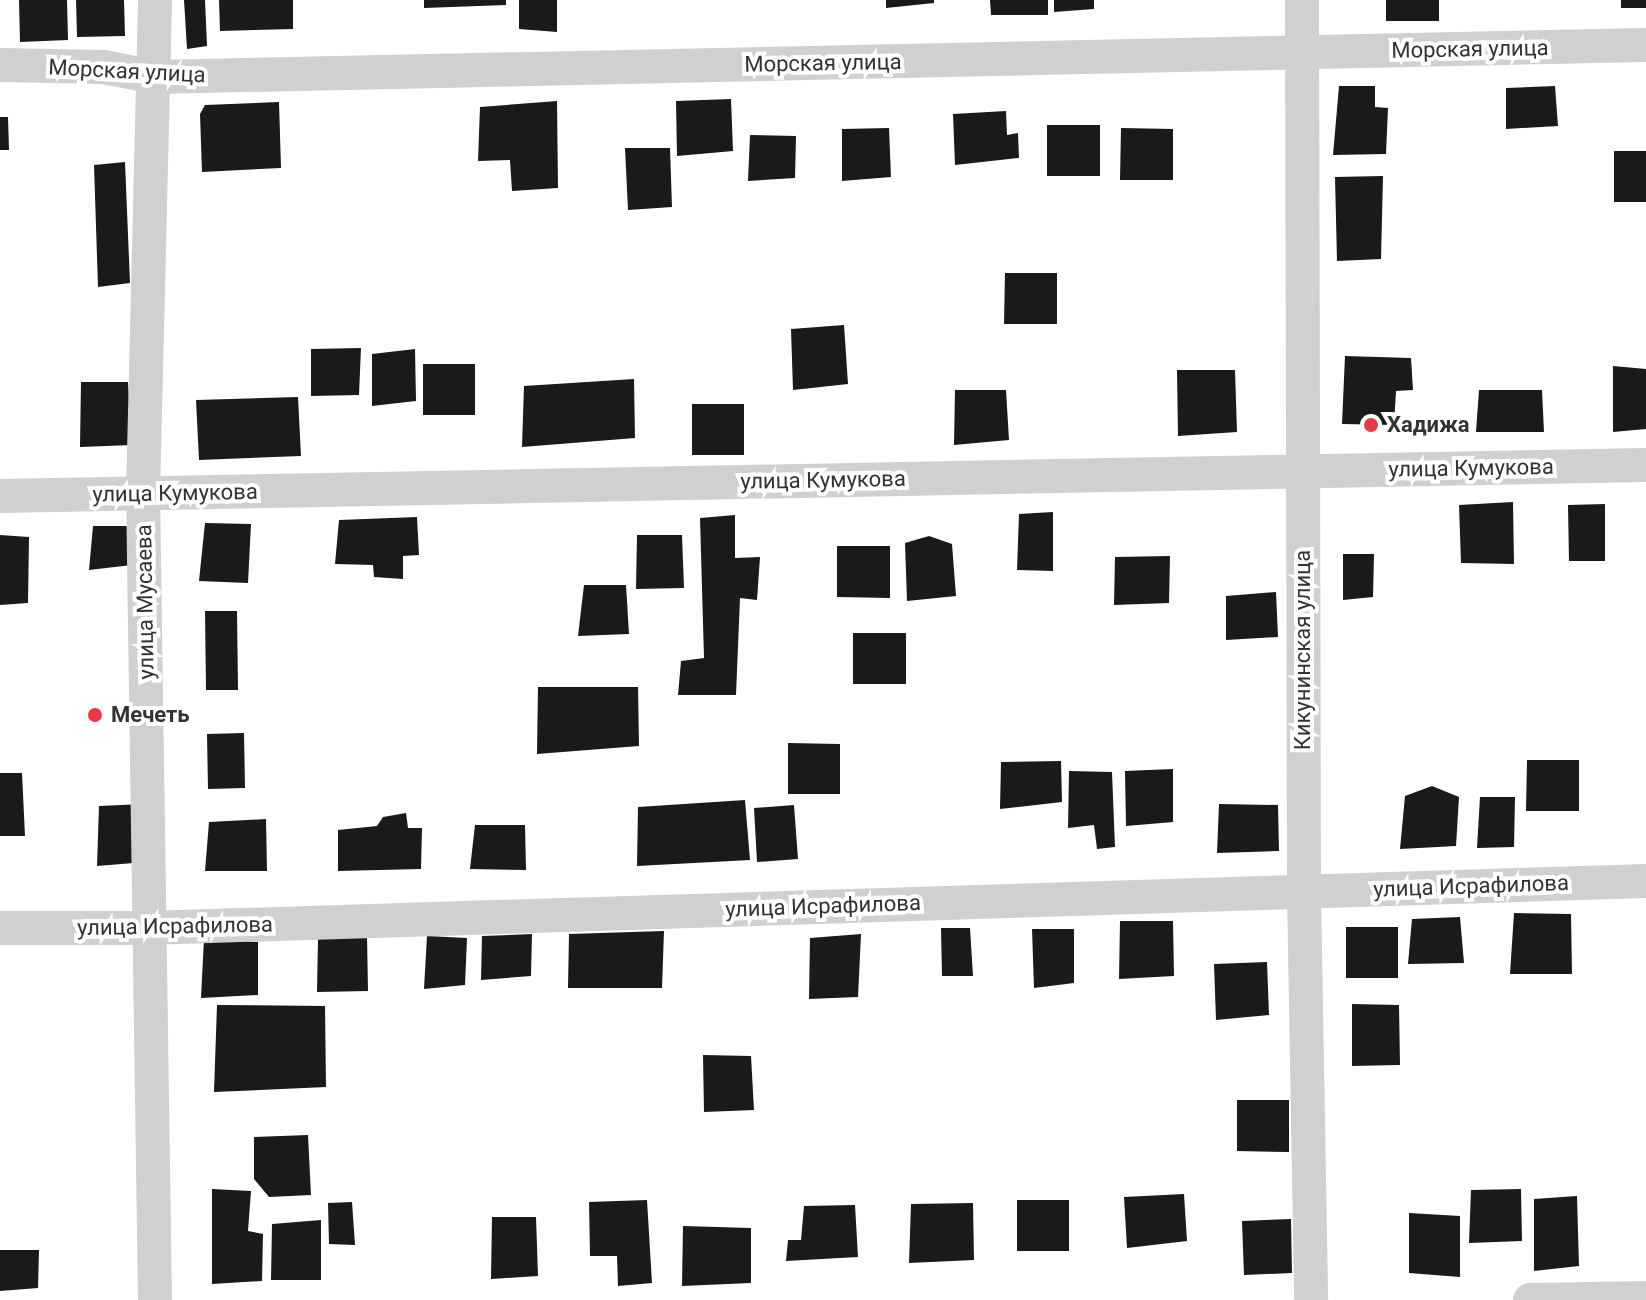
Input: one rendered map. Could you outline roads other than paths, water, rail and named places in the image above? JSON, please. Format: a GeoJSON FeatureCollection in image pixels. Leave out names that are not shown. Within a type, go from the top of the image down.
{"type":"FeatureCollection","features":[{"type":"Feature","properties":{"kind":"street","name":"улица Мусаева"},"geometry":{"type":"LineString","coordinates":[[155,0],[143,494],[155,1300]]}},
{"type":"Feature","properties":{"kind":"street","name":"Кикунинская улица"},"geometry":{"type":"LineString","coordinates":[[1302,0],[1304,891],[1311,1300]]}},
{"type":"Feature","properties":{"kind":"street","name":"Морская улица"},"geometry":{"type":"LineString","coordinates":[[0,65],[104,67],[155,77],[1646,45]]}},
{"type":"Feature","properties":{"kind":"street","name":"улица Кумукова"},"geometry":{"type":"LineString","coordinates":[[0,496],[1646,465]]}},
{"type":"Feature","properties":{"kind":"street","name":"улица Исрафилова"},"geometry":{"type":"LineString","coordinates":[[0,928],[148,928],[1646,881]]}},
{"type":"Feature","properties":{"kind":"street"},"geometry":{"type":"LineString","coordinates":[[1530,1300],[1646,1298]]}},
{"type":"Feature","properties":{"kind":"place","name":"Хадижа"},"geometry":{"type":"Point","coordinates":[1371,425]}},
{"type":"Feature","properties":{"kind":"place","name":"Мечеть"},"geometry":{"type":"Point","coordinates":[95,715]}}]}
